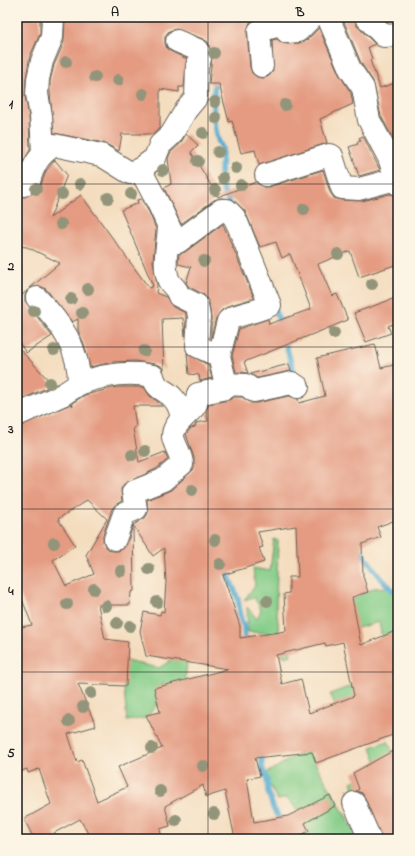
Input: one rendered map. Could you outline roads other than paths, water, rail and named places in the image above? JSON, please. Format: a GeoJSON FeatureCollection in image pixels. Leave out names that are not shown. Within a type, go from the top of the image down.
{"type":"FeatureCollection","features":[{"type":"Feature","properties":{"kind":"street"},"geometry":{"type":"LineString","coordinates":[[43,153],[41,116],[37,94],[38,79],[42,61],[52,37],[53,17]]}},
{"type":"Feature","properties":{"kind":"street"},"geometry":{"type":"LineString","coordinates":[[262,66],[259,31],[277,26],[286,27],[287,32],[298,31],[312,17]]}},
{"type":"Feature","properties":{"kind":"street"},"geometry":{"type":"LineString","coordinates":[[266,175],[329,155],[332,156],[342,188],[359,189],[397,182],[389,158],[369,120],[363,88],[350,69],[328,17]]}},
{"type":"Feature","properties":{"kind":"street"},"geometry":{"type":"LineString","coordinates":[[366,17],[384,36],[398,35]]}},
{"type":"Feature","properties":{"kind":"street"},"geometry":{"type":"LineString","coordinates":[[17,179],[23,185],[29,181],[33,166],[43,153],[54,145],[101,155],[130,173],[140,169],[155,158],[160,145],[171,135],[186,110],[196,98],[197,66],[200,59],[198,50],[176,41]]}},
{"type":"Feature","properties":{"kind":"street"},"geometry":{"type":"LineString","coordinates":[[115,539],[124,514],[136,509],[133,492],[163,480],[182,464],[181,452],[176,446],[173,436],[176,426],[196,405],[198,394],[226,388],[219,356],[224,344],[226,327],[229,318],[262,310],[270,305],[234,217],[227,210],[221,210],[178,242],[175,240],[140,169]]}},
{"type":"Feature","properties":{"kind":"street"},"geometry":{"type":"LineString","coordinates":[[169,228],[166,265],[169,282],[177,288],[179,296],[197,305],[199,317],[197,346],[219,356]]}},
{"type":"Feature","properties":{"kind":"street"},"geometry":{"type":"LineString","coordinates":[[37,298],[55,317],[72,343],[79,372],[79,384]]}},
{"type":"Feature","properties":{"kind":"street"},"geometry":{"type":"LineString","coordinates":[[17,415],[62,395],[79,384],[97,377],[139,374],[153,376],[156,385],[173,398],[179,408],[182,420]]}},
{"type":"Feature","properties":{"kind":"street"},"geometry":{"type":"LineString","coordinates":[[226,384],[246,385],[254,391],[292,383],[298,387]]}},
{"type":"Feature","properties":{"kind":"street"},"geometry":{"type":"LineString","coordinates":[[354,803],[370,839]]}},
{"type":"Feature","properties":{"kind":"waterway"},"geometry":{"type":"LineString","coordinates":[[215,78],[213,114],[218,140],[222,148],[221,174],[223,190],[231,206]]}},
{"type":"Feature","properties":{"kind":"waterway"},"geometry":{"type":"LineString","coordinates":[[273,307],[282,326]]}},
{"type":"Feature","properties":{"kind":"waterway"},"geometry":{"type":"LineString","coordinates":[[284,339],[296,379]]}},
{"type":"Feature","properties":{"kind":"waterway"},"geometry":{"type":"LineString","coordinates":[[359,548],[380,577],[398,596]]}},
{"type":"Feature","properties":{"kind":"waterway"},"geometry":{"type":"LineString","coordinates":[[225,568],[238,599],[241,620],[244,626],[245,643]]}},
{"type":"Feature","properties":{"kind":"waterway"},"geometry":{"type":"LineString","coordinates":[[261,750],[262,767],[267,779],[268,792],[274,810],[283,824]]}}]}
